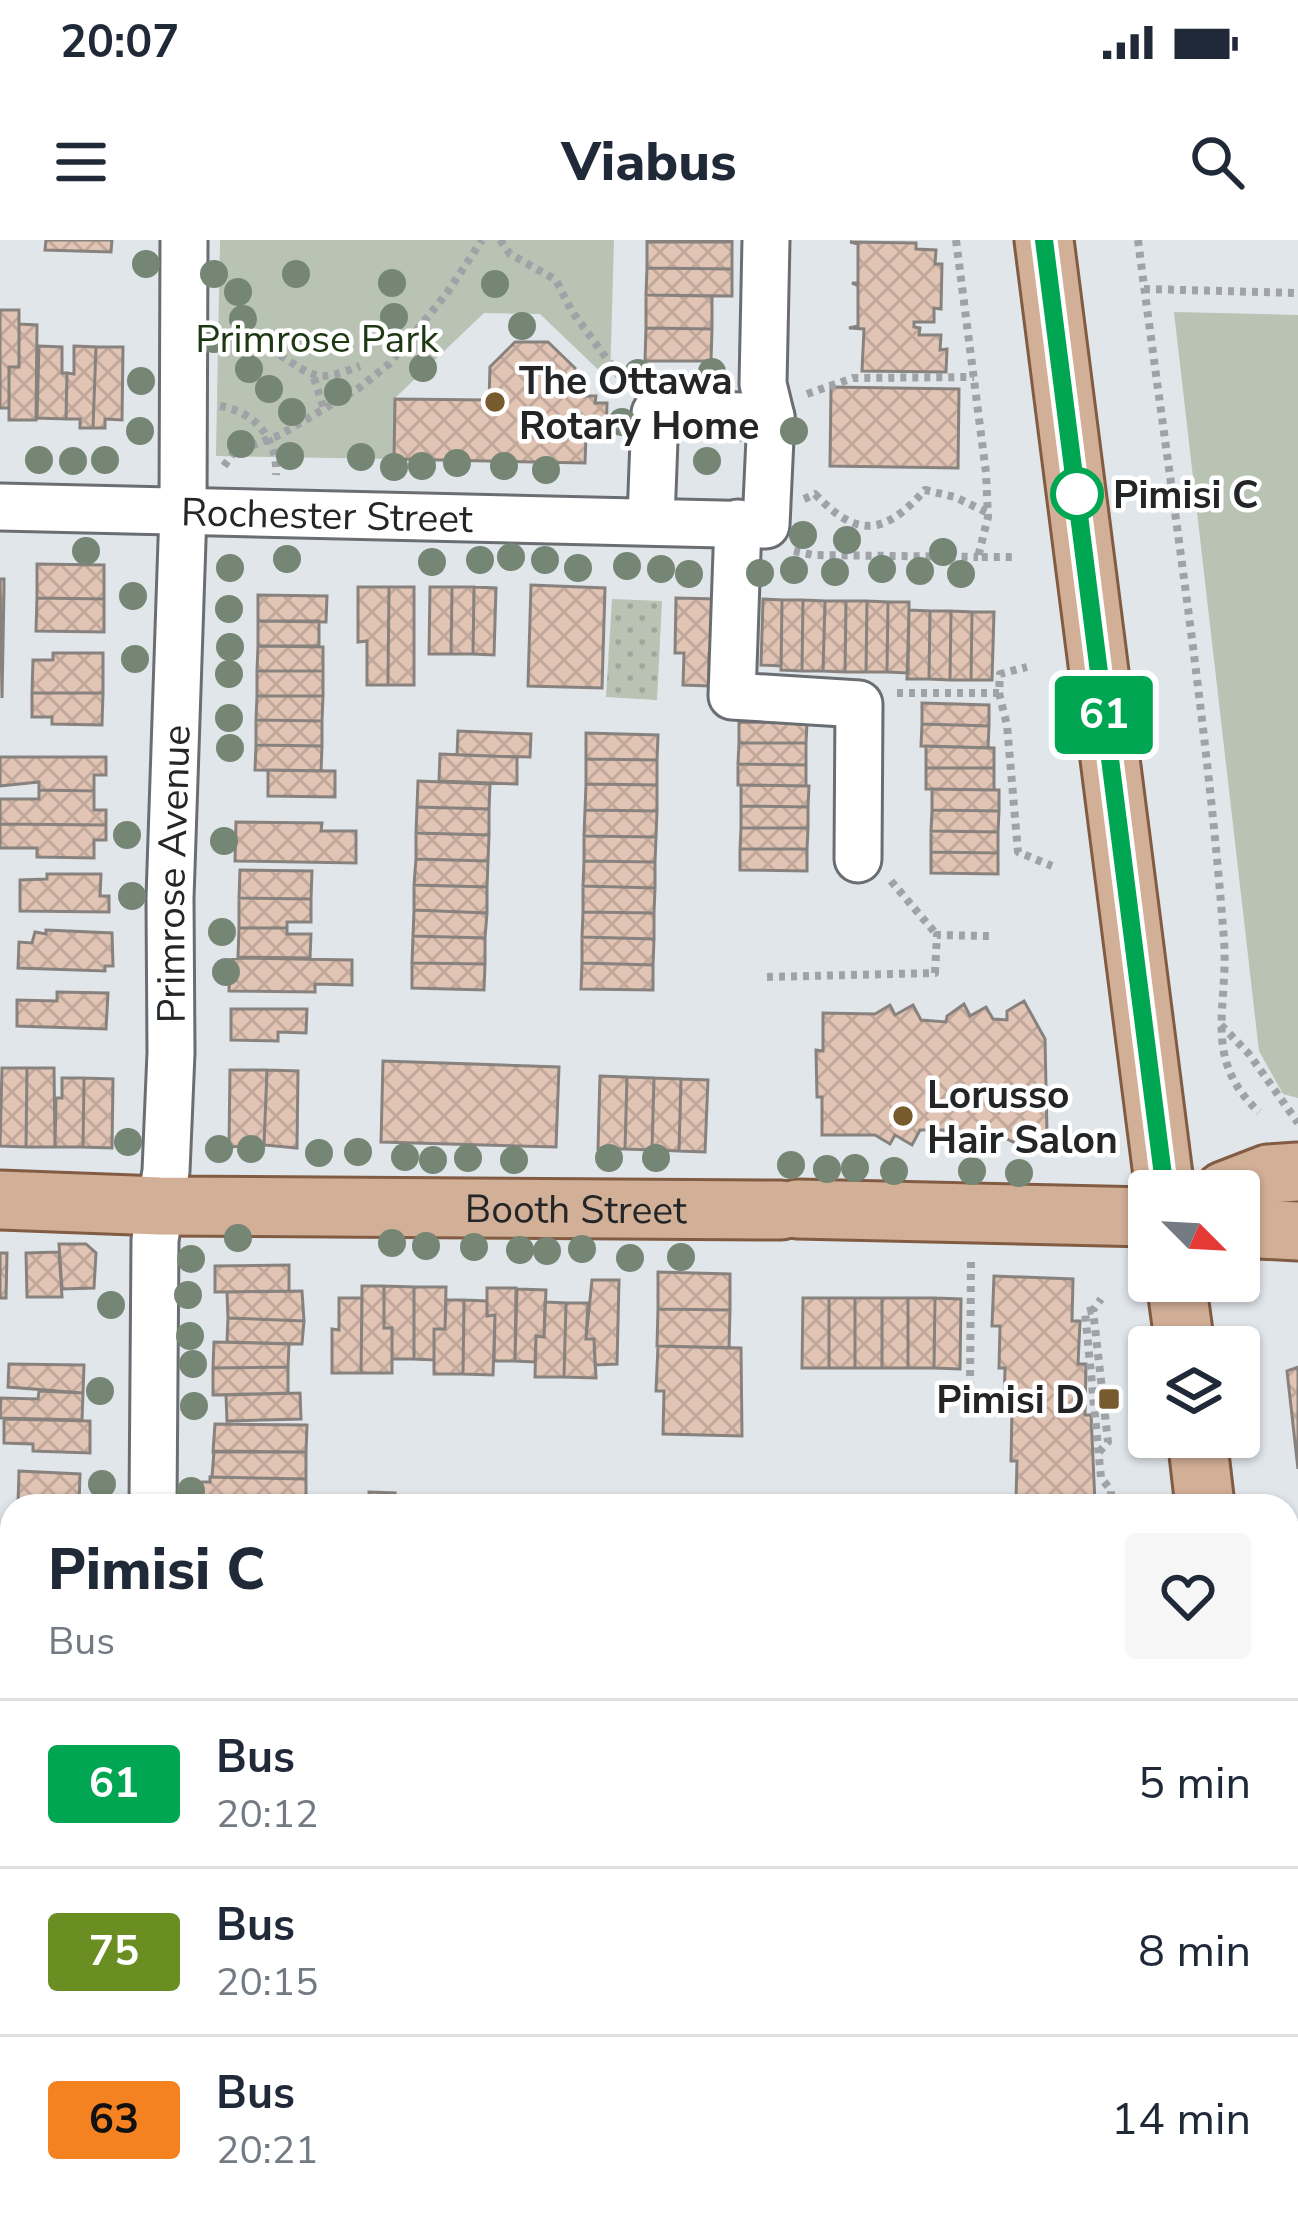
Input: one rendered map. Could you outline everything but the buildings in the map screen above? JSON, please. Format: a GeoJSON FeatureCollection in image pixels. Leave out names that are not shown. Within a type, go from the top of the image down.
{"type":"FeatureCollection","features":[{"type":"Feature","properties":{"kind":"main road"},"geometry":{"type":"LineString","coordinates":[[1044,240],[1162,1170]]}},
{"type":"Feature","properties":{"kind":"main road"},"geometry":{"type":"LineString","coordinates":[[1260,1177],[1298,1172]]}},
{"type":"Feature","properties":{"kind":"main road","name":"Booth Street"},"geometry":{"type":"LineString","coordinates":[[0,1200],[160,1206],[789,1209],[1128,1217]]}},
{"type":"Feature","properties":{"kind":"main road"},"geometry":{"type":"LineString","coordinates":[[1260,1229],[1298,1231]]}},
{"type":"Feature","properties":{"kind":"main road"},"geometry":{"type":"LineString","coordinates":[[1199,1458],[1204,1494]]}},
{"type":"Feature","properties":{"kind":"street","name":"Primrose Avenue"},"geometry":{"type":"LineString","coordinates":[[153,1494],[155,1240],[166,1171],[171,1053],[184,240]]}},
{"type":"Feature","properties":{"kind":"street"},"geometry":{"type":"LineString","coordinates":[[766,240],[764,384],[771,417],[752,524],[732,696],[859,704],[858,860]]}},
{"type":"Feature","properties":{"kind":"street"},"geometry":{"type":"LineString","coordinates":[[651,520],[656,413],[771,417]]}},
{"type":"Feature","properties":{"kind":"street","name":"Rochester Street"},"geometry":{"type":"LineString","coordinates":[[0,507],[752,524]]}},
{"type":"Feature","properties":{"kind":"path"},"geometry":{"type":"LineString","coordinates":[[218,475],[234,452],[269,440],[324,409],[389,364],[447,293],[482,240]]}},
{"type":"Feature","properties":{"kind":"path"},"geometry":{"type":"LineString","coordinates":[[500,240],[510,254],[556,280],[571,310],[627,387],[656,413]]}},
{"type":"Feature","properties":{"kind":"path"},"geometry":{"type":"LineString","coordinates":[[956,240],[988,513],[978,557]]}},
{"type":"Feature","properties":{"kind":"path"},"geometry":{"type":"LineString","coordinates":[[1138,240],[1167,439],[1222,920],[1223,1055],[1235,1085],[1259,1112]]}},
{"type":"Feature","properties":{"kind":"path"},"geometry":{"type":"LineString","coordinates":[[1144,290],[1298,293]]}},
{"type":"Feature","properties":{"kind":"path"},"geometry":{"type":"LineString","coordinates":[[280,355],[314,378],[329,378],[360,366]]}},
{"type":"Feature","properties":{"kind":"path"},"geometry":{"type":"LineString","coordinates":[[771,417],[787,400],[853,378],[974,376]]}},
{"type":"Feature","properties":{"kind":"path"},"geometry":{"type":"LineString","coordinates":[[314,378],[324,409]]}},
{"type":"Feature","properties":{"kind":"path"},"geometry":{"type":"LineString","coordinates":[[213,405],[238,410],[260,425],[276,460],[275,479]]}},
{"type":"Feature","properties":{"kind":"path"},"geometry":{"type":"LineString","coordinates":[[988,513],[955,497],[925,490],[904,514],[867,528],[839,519],[815,494],[752,524],[784,549],[813,555],[1013,557]]}},
{"type":"Feature","properties":{"kind":"path"},"geometry":{"type":"LineString","coordinates":[[1027,668],[1000,674],[999,693],[1007,725],[1018,851],[1052,866]]}},
{"type":"Feature","properties":{"kind":"path"},"geometry":{"type":"LineString","coordinates":[[899,692],[999,693]]}},
{"type":"Feature","properties":{"kind":"path"},"geometry":{"type":"LineString","coordinates":[[767,976],[935,973],[937,935],[886,874],[858,860]]}},
{"type":"Feature","properties":{"kind":"path"},"geometry":{"type":"LineString","coordinates":[[937,935],[989,936]]}},
{"type":"Feature","properties":{"kind":"path"},"geometry":{"type":"LineString","coordinates":[[1220,1024],[1250,1054],[1298,1123]]}},
{"type":"Feature","properties":{"kind":"path"},"geometry":{"type":"LineString","coordinates":[[970,1388],[971,1214]]}},
{"type":"Feature","properties":{"kind":"path"},"geometry":{"type":"LineString","coordinates":[[1101,1299],[1093,1310],[1084,1312],[1101,1478],[1111,1494]]}},
{"type":"Feature","properties":{"kind":"green space","name":"Primrose Park"},"geometry":{"type":"Polygon","coordinates":[[[220,240],[614,240],[610,381],[540,314],[484,313],[396,397],[395,459],[216,456],[220,240]]]}},
{"type":"Feature","properties":{"kind":"green space"},"geometry":{"type":"Polygon","coordinates":[[[1174,312],[1298,315],[1298,1098],[1283,1094],[1259,1051],[1174,312]]]}},
{"type":"Feature","properties":{"kind":"green space"},"geometry":{"type":"Polygon","coordinates":[[[612,599],[662,601],[657,700],[606,697],[612,599]]]}},
{"type":"Feature","properties":{"kind":"bus line","name":"61"},"geometry":{"type":"LineString","coordinates":[[1044,240],[1162,1170]]}},
{"type":"Feature","properties":{"kind":"place","name":"The Ottawa Rotary Home"},"geometry":{"type":"Point","coordinates":[495,402]}},
{"type":"Feature","properties":{"kind":"place","name":"Pimisi C"},"geometry":{"type":"Point","coordinates":[1077,494]}},
{"type":"Feature","properties":{"kind":"place","name":"Lorusso Hair Salon"},"geometry":{"type":"Point","coordinates":[903,1116]}},
{"type":"Feature","properties":{"kind":"place","name":"Pimisi D"},"geometry":{"type":"Point","coordinates":[1109,1399]}}]}
